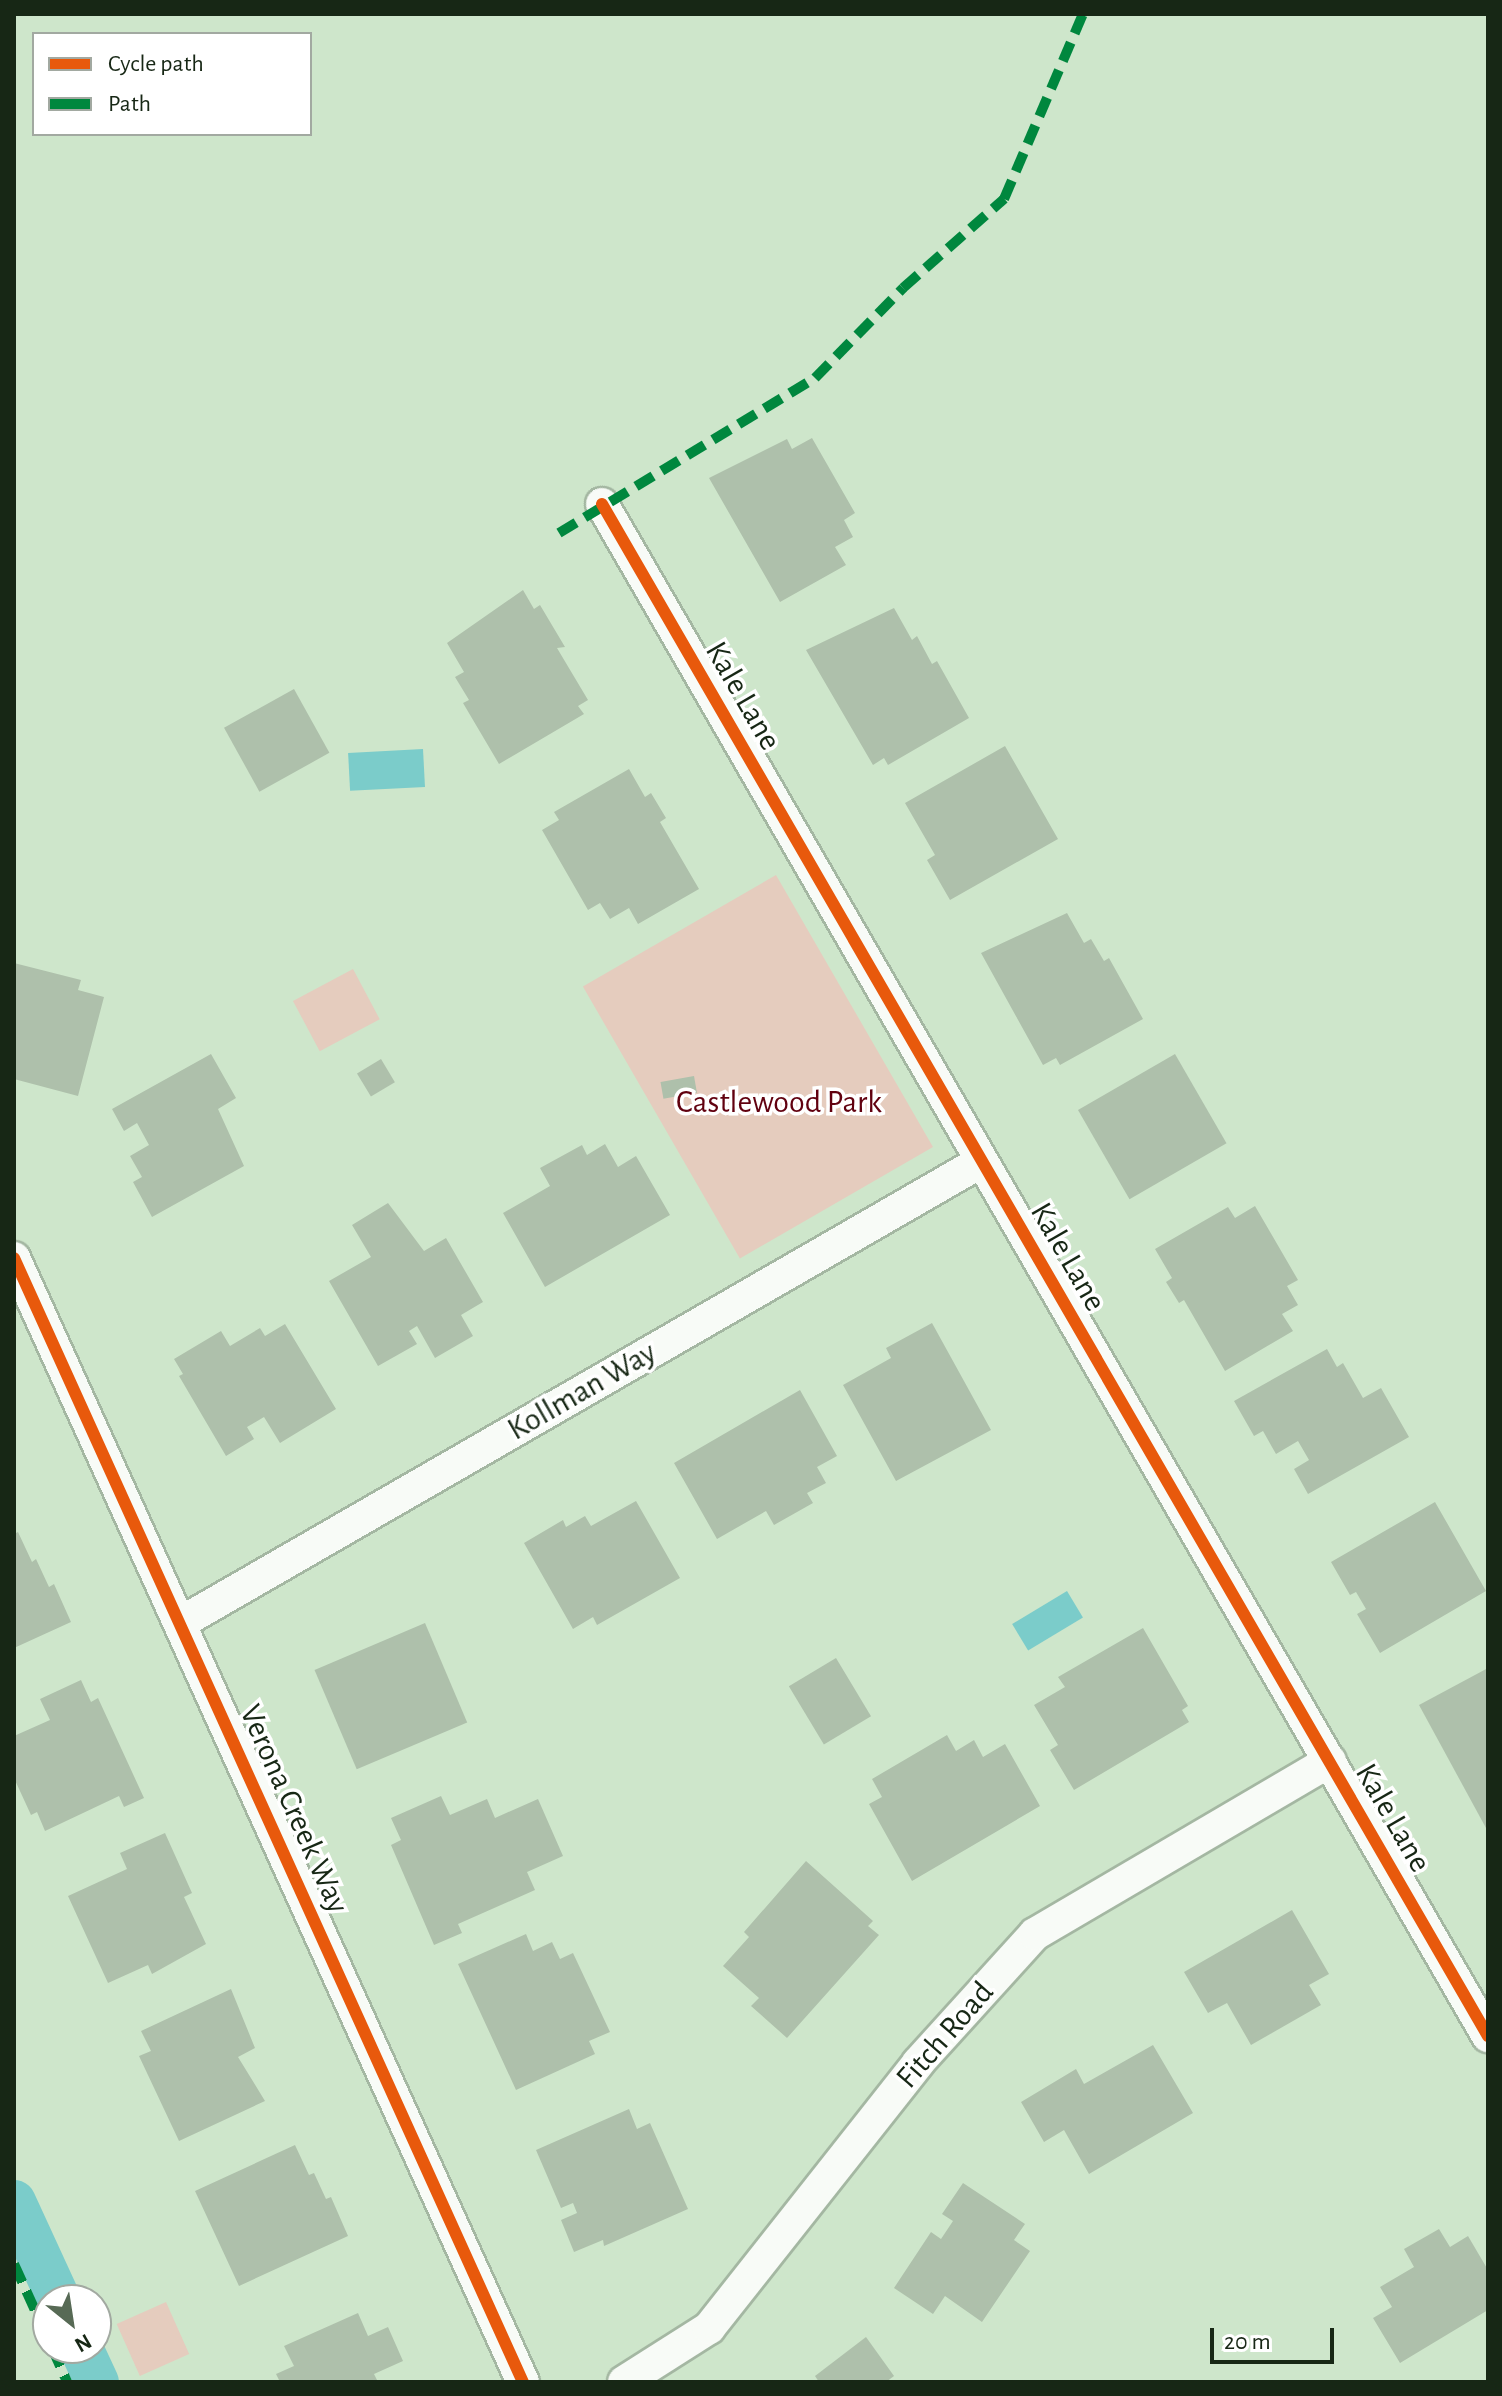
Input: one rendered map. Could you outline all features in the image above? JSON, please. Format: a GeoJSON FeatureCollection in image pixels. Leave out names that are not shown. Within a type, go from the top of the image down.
{"type":"FeatureCollection","features":[{"type":"Feature","properties":{"kind":"street","name":"Kale Lane"},"geometry":{"type":"LineString","coordinates":[[602,504],[1488,2036]]}},
{"type":"Feature","properties":{"kind":"street","name":"Kollman Way"},"geometry":{"type":"LineString","coordinates":[[182,1622],[982,1161]]}},
{"type":"Feature","properties":{"kind":"street","name":"Verona Creek Way"},"geometry":{"type":"LineString","coordinates":[[14,1258],[182,1622],[523,2382]]}},
{"type":"Feature","properties":{"kind":"street","name":"Fitch Road"},"geometry":{"type":"LineString","coordinates":[[624,2382],[709,2328],[918,2063],[1035,1934],[1330,1761]]}},
{"type":"Feature","properties":{"kind":"green space","name":"Castlewood Park"},"geometry":{"type":"Polygon","coordinates":[[[776,875],[933,1147],[740,1258],[583,986],[776,875]]]}},
{"type":"Feature","properties":{"kind":"green space"},"geometry":{"type":"Polygon","coordinates":[[[353,969],[380,1019],[320,1051],[293,1001],[353,969]]]}},
{"type":"Feature","properties":{"kind":"green space"},"geometry":{"type":"Polygon","coordinates":[[[166,2302],[189,2354],[140,2376],[117,2324],[166,2302]]]}},
{"type":"Feature","properties":{"kind":"water"},"geometry":{"type":"Polygon","coordinates":[[[423,749],[425,787],[350,791],[348,753],[423,749]]]}},
{"type":"Feature","properties":{"kind":"water"},"geometry":{"type":"Polygon","coordinates":[[[1067,1591],[1083,1618],[1028,1651],[1012,1624],[1067,1591]]]}},
{"type":"Feature","properties":{"kind":"building"},"geometry":{"type":"Polygon","coordinates":[[[812,438],[855,513],[844,520],[853,537],[835,547],[846,565],[780,602],[709,478],[787,439],[792,449],[812,438]]]}},
{"type":"Feature","properties":{"kind":"building"},"geometry":{"type":"Polygon","coordinates":[[[523,590],[534,609],[540,605],[565,647],[557,648],[588,700],[578,706],[584,714],[499,764],[463,703],[469,700],[455,677],[464,672],[447,643],[523,590]]]}},
{"type":"Feature","properties":{"kind":"building"},"geometry":{"type":"Polygon","coordinates":[[[894,608],[912,640],[917,636],[932,664],[937,661],[969,718],[888,765],[884,758],[873,765],[806,650],[894,608]]]}},
{"type":"Feature","properties":{"kind":"building"},"geometry":{"type":"Polygon","coordinates":[[[294,689],[329,753],[259,792],[224,728],[294,689]]]}},
{"type":"Feature","properties":{"kind":"building"},"geometry":{"type":"Polygon","coordinates":[[[1005,746],[1058,839],[950,900],[927,860],[935,855],[905,803],[1005,746]]]}},
{"type":"Feature","properties":{"kind":"building"},"geometry":{"type":"Polygon","coordinates":[[[629,769],[645,797],[651,793],[666,818],[660,822],[699,889],[638,924],[629,908],[610,919],[600,903],[588,910],[542,830],[559,820],[554,812],[629,769]]]}},
{"type":"Feature","properties":{"kind":"building"},"geometry":{"type":"Polygon","coordinates":[[[1067,913],[1084,943],[1091,939],[1104,961],[1109,958],[1143,1019],[1060,1065],[1056,1058],[1043,1065],[981,953],[1067,913]]]}},
{"type":"Feature","properties":{"kind":"building"},"geometry":{"type":"Polygon","coordinates":[[[14,963],[81,980],[78,990],[104,997],[78,1096],[14,1079],[14,963]]]}},
{"type":"Feature","properties":{"kind":"building"},"geometry":{"type":"Polygon","coordinates":[[[211,1054],[236,1098],[218,1109],[244,1166],[152,1217],[133,1182],[142,1177],[130,1156],[149,1145],[137,1123],[124,1131],[112,1109],[211,1054]]]}},
{"type":"Feature","properties":{"kind":"building"},"geometry":{"type":"Polygon","coordinates":[[[1175,1054],[1226,1143],[1130,1199],[1078,1110],[1175,1054]]]}},
{"type":"Feature","properties":{"kind":"building"},"geometry":{"type":"Polygon","coordinates":[[[381,1059],[395,1082],[371,1097],[357,1073],[381,1059]]]}},
{"type":"Feature","properties":{"kind":"building"},"geometry":{"type":"Polygon","coordinates":[[[694,1076],[697,1093],[663,1099],[661,1082],[694,1076]]]}},
{"type":"Feature","properties":{"kind":"building"},"geometry":{"type":"Polygon","coordinates":[[[605,1144],[618,1167],[636,1156],[670,1215],[545,1287],[503,1213],[550,1186],[540,1168],[582,1145],[587,1155],[605,1144]]]}},
{"type":"Feature","properties":{"kind":"building"},"geometry":{"type":"Polygon","coordinates":[[[388,1203],[424,1251],[446,1238],[483,1302],[461,1315],[473,1336],[435,1358],[417,1326],[409,1331],[417,1344],[378,1366],[329,1281],[371,1257],[352,1225],[388,1203]]]}},
{"type":"Feature","properties":{"kind":"building"},"geometry":{"type":"Polygon","coordinates":[[[1255,1206],[1298,1280],[1287,1286],[1298,1305],[1282,1314],[1293,1331],[1225,1371],[1184,1300],[1179,1303],[1166,1282],[1172,1278],[1155,1249],[1228,1207],[1235,1218],[1255,1206]]]}},
{"type":"Feature","properties":{"kind":"building"},"geometry":{"type":"Polygon","coordinates":[[[932,1323],[991,1430],[896,1481],[843,1385],[891,1358],[886,1348],[932,1323]]]}},
{"type":"Feature","properties":{"kind":"building"},"geometry":{"type":"Polygon","coordinates":[[[285,1324],[336,1409],[280,1443],[264,1417],[247,1427],[254,1439],[226,1456],[179,1376],[183,1374],[174,1359],[221,1331],[230,1346],[260,1328],[265,1336],[285,1324]]]}},
{"type":"Feature","properties":{"kind":"building"},"geometry":{"type":"Polygon","coordinates":[[[1327,1349],[1337,1367],[1343,1363],[1363,1398],[1381,1388],[1409,1437],[1308,1494],[1294,1469],[1309,1460],[1298,1441],[1276,1454],[1263,1431],[1254,1436],[1234,1401],[1327,1349]]]}},
{"type":"Feature","properties":{"kind":"building"},"geometry":{"type":"Polygon","coordinates":[[[800,1390],[837,1456],[817,1467],[826,1483],[807,1493],[813,1503],[774,1525],[766,1511],[717,1539],[674,1463],[800,1390]]]}},
{"type":"Feature","properties":{"kind":"building"},"geometry":{"type":"Polygon","coordinates":[[[636,1501],[680,1578],[597,1625],[593,1617],[573,1629],[524,1543],[563,1520],[566,1527],[585,1516],[591,1526],[636,1501]]]}},
{"type":"Feature","properties":{"kind":"building"},"geometry":{"type":"Polygon","coordinates":[[[1435,1502],[1486,1591],[1380,1653],[1357,1614],[1366,1609],[1356,1592],[1350,1595],[1331,1562],[1435,1502]]]}},
{"type":"Feature","properties":{"kind":"building"},"geometry":{"type":"Polygon","coordinates":[[[18,1532],[32,1562],[36,1559],[49,1587],[54,1584],[71,1622],[14,1648],[14,1534],[18,1532]]]}},
{"type":"Feature","properties":{"kind":"building"},"geometry":{"type":"Polygon","coordinates":[[[425,1623],[467,1722],[357,1769],[315,1670],[425,1623]]]}},
{"type":"Feature","properties":{"kind":"building"},"geometry":{"type":"Polygon","coordinates":[[[1143,1628],[1188,1706],[1182,1710],[1189,1722],[1074,1790],[1050,1750],[1058,1745],[1034,1705],[1065,1687],[1058,1677],[1143,1628]]]}},
{"type":"Feature","properties":{"kind":"building"},"geometry":{"type":"Polygon","coordinates":[[[836,1658],[871,1716],[824,1745],[789,1686],[836,1658]]]}},
{"type":"Feature","properties":{"kind":"building"},"geometry":{"type":"Polygon","coordinates":[[[1488,1668],[1488,1827],[1486,1828],[1419,1705],[1488,1668]]]}},
{"type":"Feature","properties":{"kind":"building"},"geometry":{"type":"Polygon","coordinates":[[[81,1680],[91,1702],[98,1698],[144,1798],[124,1807],[119,1796],[45,1831],[37,1812],[31,1815],[14,1778],[14,1736],[50,1720],[40,1699],[81,1680]]]}},
{"type":"Feature","properties":{"kind":"building"},"geometry":{"type":"Polygon","coordinates":[[[947,1735],[956,1751],[974,1740],[983,1757],[1005,1744],[1040,1806],[912,1881],[869,1804],[882,1797],[872,1779],[947,1735]]]}},
{"type":"Feature","properties":{"kind":"building"},"geometry":{"type":"Polygon","coordinates":[[[441,1796],[450,1815],[487,1799],[495,1818],[538,1799],[563,1856],[527,1872],[535,1890],[458,1924],[462,1933],[434,1945],[391,1845],[401,1840],[391,1818],[441,1796]]]}},
{"type":"Feature","properties":{"kind":"building"},"geometry":{"type":"Polygon","coordinates":[[[165,1833],[192,1893],[184,1897],[206,1944],[152,1974],[148,1965],[108,1983],[68,1896],[127,1869],[120,1853],[165,1833]]]}},
{"type":"Feature","properties":{"kind":"building"},"geometry":{"type":"Polygon","coordinates":[[[806,1861],[873,1921],[868,1926],[879,1935],[787,2038],[751,2006],[759,1998],[723,1966],[749,1937],[744,1932],[806,1861]]]}},
{"type":"Feature","properties":{"kind":"building"},"geometry":{"type":"Polygon","coordinates":[[[1292,1910],[1329,1974],[1309,1985],[1321,2005],[1251,2045],[1227,2003],[1208,2013],[1184,1972],[1292,1910]]]}},
{"type":"Feature","properties":{"kind":"building"},"geometry":{"type":"Polygon","coordinates":[[[526,1934],[533,1951],[552,1942],[560,1959],[573,1953],[610,2032],[589,2041],[595,2054],[516,2090],[458,1964],[526,1934]]]}},
{"type":"Feature","properties":{"kind":"building"},"geometry":{"type":"Polygon","coordinates":[[[231,1989],[255,2048],[238,2057],[265,2101],[179,2141],[139,2056],[151,2051],[141,2031],[231,1989]]]}},
{"type":"Feature","properties":{"kind":"building"},"geometry":{"type":"Polygon","coordinates":[[[1153,2045],[1193,2113],[1089,2174],[1064,2130],[1044,2142],[1021,2102],[1076,2069],[1084,2084],[1153,2045]]]}},
{"type":"Feature","properties":{"kind":"building"},"geometry":{"type":"Polygon","coordinates":[[[629,2109],[637,2129],[650,2123],[688,2209],[604,2246],[603,2240],[574,2252],[561,2220],[577,2213],[573,2203],[561,2208],[536,2150],[629,2109]]]}},
{"type":"Feature","properties":{"kind":"building"},"geometry":{"type":"Polygon","coordinates":[[[295,2145],[309,2175],[314,2173],[326,2199],[331,2197],[348,2236],[239,2286],[195,2191],[295,2145]]]}},
{"type":"Feature","properties":{"kind":"building"},"geometry":{"type":"Polygon","coordinates":[[[963,2183],[1025,2224],[1014,2240],[1030,2251],[982,2322],[945,2296],[933,2314],[894,2288],[931,2232],[941,2239],[953,2221],[942,2214],[963,2183]]]}},
{"type":"Feature","properties":{"kind":"building"},"geometry":{"type":"Polygon","coordinates":[[[1439,2229],[1450,2247],[1468,2236],[1488,2270],[1488,2310],[1400,2363],[1373,2318],[1392,2307],[1380,2287],[1414,2267],[1404,2249],[1439,2229]]]}},
{"type":"Feature","properties":{"kind":"building"},"geometry":{"type":"Polygon","coordinates":[[[358,2313],[368,2336],[388,2327],[403,2361],[374,2374],[378,2382],[280,2382],[276,2374],[294,2366],[284,2346],[358,2313]]]}},
{"type":"Feature","properties":{"kind":"building"},"geometry":{"type":"Polygon","coordinates":[[[866,2337],[894,2376],[886,2382],[819,2382],[815,2376],[866,2337]]]}},
{"type":"Feature","properties":{"kind":"waterway"},"geometry":{"type":"LineString","coordinates":[[14,2202],[52,2284]]}},
{"type":"Feature","properties":{"kind":"waterway"},"geometry":{"type":"LineString","coordinates":[[89,2364],[97,2382]]}},
{"type":"Feature","properties":{"kind":"marked path"},"geometry":{"type":"LineString","coordinates":[[559,533],[815,378],[903,288],[1004,199],[1083,14]]}},
{"type":"Feature","properties":{"kind":"marked path"},"geometry":{"type":"LineString","coordinates":[[14,2264],[32,2304]]}},
{"type":"Feature","properties":{"kind":"marked path"},"geometry":{"type":"LineString","coordinates":[[59,2364],[67,2382]]}},
{"type":"Feature","properties":{"kind":"cycle path"},"geometry":{"type":"LineString","coordinates":[[602,504],[1488,2036]]}},
{"type":"Feature","properties":{"kind":"cycle path"},"geometry":{"type":"LineString","coordinates":[[14,1258],[523,2382]]}}]}
